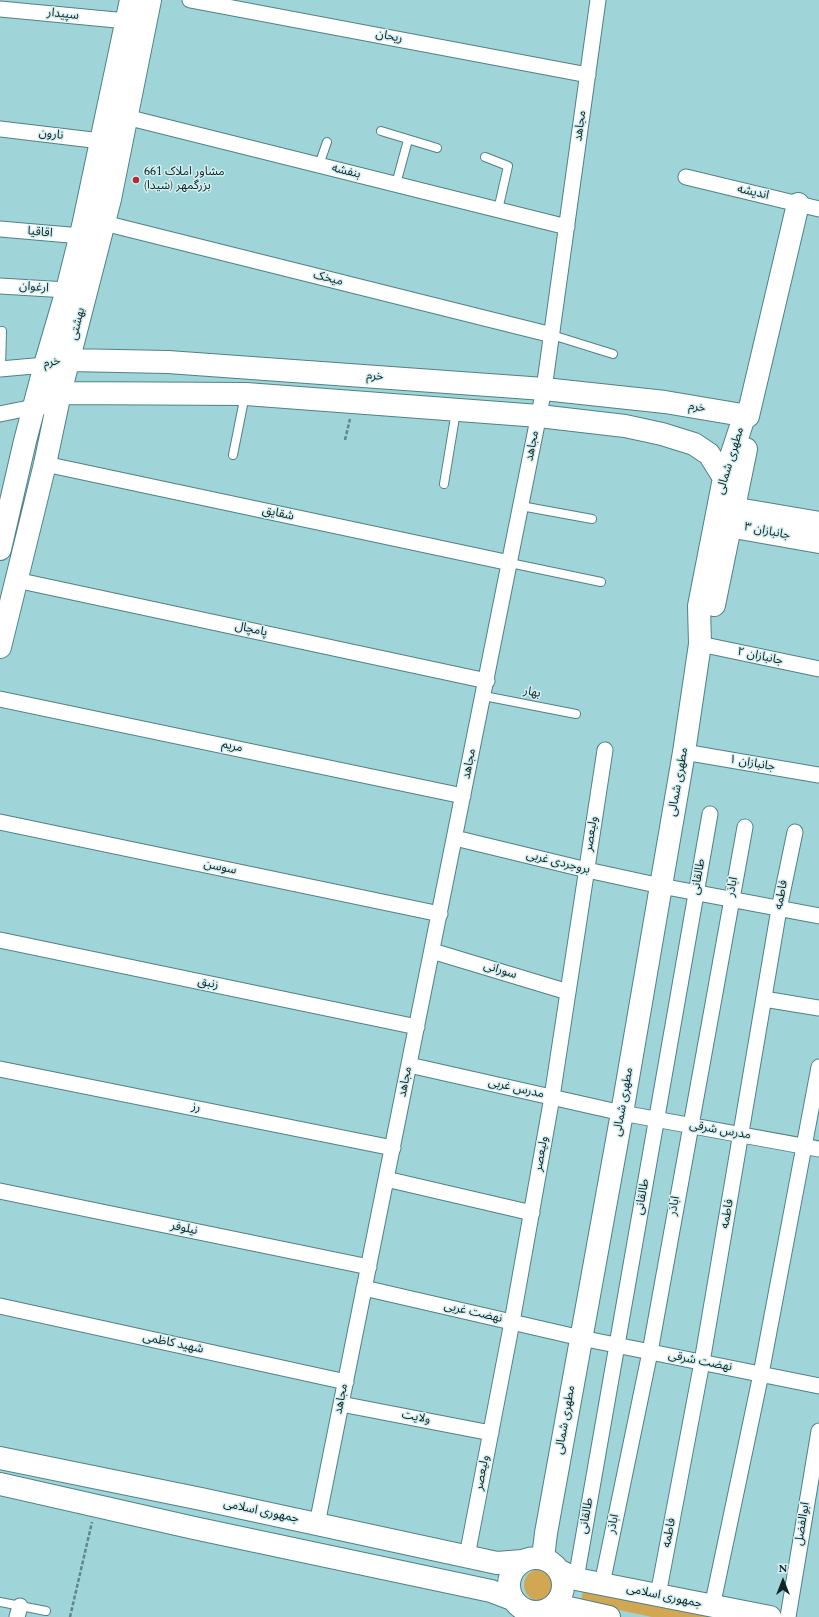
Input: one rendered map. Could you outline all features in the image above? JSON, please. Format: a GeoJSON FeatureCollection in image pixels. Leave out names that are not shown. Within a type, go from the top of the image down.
{"type":"FeatureCollection","features":[{"type":"Feature","properties":{"kind":"street","name":"بهشتی"},"geometry":{"type":"LineString","coordinates":[[0,549],[3,522],[81,236],[131,0]]}},
{"type":"Feature","properties":{"kind":"street","name":"بهشتی"},"geometry":{"type":"LineString","coordinates":[[0,647],[45,464],[60,393],[104,224],[150,0]]}},
{"type":"Feature","properties":{"kind":"street","name":"ریحان"},"geometry":{"type":"LineString","coordinates":[[190,0],[588,75]]}},
{"type":"Feature","properties":{"kind":"street","name":"مجاهد"},"geometry":{"type":"LineString","coordinates":[[317,1524],[487,681],[544,389],[598,0]]}},
{"type":"Feature","properties":{"kind":"street","name":"سپیدار"},"geometry":{"type":"LineString","coordinates":[[0,9],[127,21]]}},
{"type":"Feature","properties":{"kind":"street","name":"بنفشه"},"geometry":{"type":"LineString","coordinates":[[126,117],[567,227]]}},
{"type":"Feature","properties":{"kind":"street","name":"نارون"},"geometry":{"type":"LineString","coordinates":[[0,129],[102,141]]}},
{"type":"Feature","properties":{"kind":"street","name":"اندیشه"},"geometry":{"type":"LineString","coordinates":[[686,178],[819,209]]}},
{"type":"Feature","properties":{"kind":"street"},"geometry":{"type":"LineString","coordinates":[[748,416],[798,204]]}},
{"type":"Feature","properties":{"kind":"street","name":"میخک"},"geometry":{"type":"LineString","coordinates":[[104,224],[552,335]]}},
{"type":"Feature","properties":{"kind":"street","name":"اقاقیا"},"geometry":{"type":"LineString","coordinates":[[0,229],[81,236]]}},
{"type":"Feature","properties":{"kind":"street","name":"ارغوان"},"geometry":{"type":"LineString","coordinates":[[0,286],[67,290]]}},
{"type":"Feature","properties":{"kind":"street","name":"خرم"},"geometry":{"type":"LineString","coordinates":[[1,369],[45,365],[69,360],[168,362],[544,389],[665,402],[748,416]]}},
{"type":"Feature","properties":{"kind":"street"},"geometry":{"type":"LineString","coordinates":[[0,414],[34,407],[60,393],[246,394],[539,416],[625,426],[662,434],[694,444],[709,454],[724,478]]}},
{"type":"Feature","properties":{"kind":"street","name":"مطهری شمالی"},"geometry":{"type":"LineString","coordinates":[[550,1567],[546,1533],[622,1113],[684,752],[700,644],[713,611],[724,515],[724,478],[743,420],[748,416],[751,422],[724,515]]}},
{"type":"Feature","properties":{"kind":"street","name":"شقایق"},"geometry":{"type":"LineString","coordinates":[[45,464],[510,564]]}},
{"type":"Feature","properties":{"kind":"street","name":"جانبازان ۳"},"geometry":{"type":"LineString","coordinates":[[724,515],[795,528],[819,542]]}},
{"type":"Feature","properties":{"kind":"street","name":"جانبازان ۳"},"geometry":{"type":"LineString","coordinates":[[795,528],[819,523]]}},
{"type":"Feature","properties":{"kind":"street","name":"پامچال"},"geometry":{"type":"LineString","coordinates":[[16,580],[487,681]]}},
{"type":"Feature","properties":{"kind":"street","name":"جانبازان ۲"},"geometry":{"type":"LineString","coordinates":[[700,644],[819,669]]}},
{"type":"Feature","properties":{"kind":"street","name":"مریم"},"geometry":{"type":"LineString","coordinates":[[0,699],[463,796]]}},
{"type":"Feature","properties":{"kind":"street","name":"ولیعصر"},"geometry":{"type":"LineString","coordinates":[[467,1556],[512,1322],[552,1097],[605,750]]}},
{"type":"Feature","properties":{"kind":"street","name":"جانبازان ۱"},"geometry":{"type":"LineString","coordinates":[[684,752],[819,775]]}},
{"type":"Feature","properties":{"kind":"street","name":"طالقانی"},"geometry":{"type":"LineString","coordinates":[[550,1567],[617,1345],[710,814]]}},
{"type":"Feature","properties":{"kind":"street","name":"سوسن"},"geometry":{"type":"LineString","coordinates":[[0,822],[440,914]]}},
{"type":"Feature","properties":{"kind":"street","name":"اباذر"},"geometry":{"type":"LineString","coordinates":[[602,1584],[650,1352],[745,827]]}},
{"type":"Feature","properties":{"kind":"street","name":"فاطمه"},"geometry":{"type":"LineString","coordinates":[[658,1595],[702,1362],[742,1135],[779,909],[795,832]]}},
{"type":"Feature","properties":{"kind":"street","name":"بروجردی غربی"},"geometry":{"type":"LineString","coordinates":[[455,838],[587,870],[661,886],[819,916]]}},
{"type":"Feature","properties":{"kind":"street","name":"زنبق"},"geometry":{"type":"LineString","coordinates":[[0,940],[417,1027]]}},
{"type":"Feature","properties":{"kind":"street","name":"سورانی"},"geometry":{"type":"LineString","coordinates":[[432,951],[568,992]]}},
{"type":"Feature","properties":{"kind":"street"},"geometry":{"type":"LineString","coordinates":[[764,999],[819,1008]]}},
{"type":"Feature","properties":{"kind":"street","name":"مدرس غربی"},"geometry":{"type":"LineString","coordinates":[[409,1065],[622,1113]]}},
{"type":"Feature","properties":{"kind":"street"},"geometry":{"type":"LineString","coordinates":[[712,1607],[761,1374],[819,1067]]}},
{"type":"Feature","properties":{"kind":"street","name":"رز"},"geometry":{"type":"LineString","coordinates":[[0,1069],[393,1148]]}},
{"type":"Feature","properties":{"kind":"street","name":"مدرس شرقی"},"geometry":{"type":"LineString","coordinates":[[622,1113],[819,1149]]}},
{"type":"Feature","properties":{"kind":"street"},"geometry":{"type":"LineString","coordinates":[[386,1180],[532,1213]]}},
{"type":"Feature","properties":{"kind":"street","name":"نیلوفر"},"geometry":{"type":"LineString","coordinates":[[0,1191],[369,1267]]}},
{"type":"Feature","properties":{"kind":"street","name":"نهضت غربی"},"geometry":{"type":"LineString","coordinates":[[364,1288],[581,1338]]}},
{"type":"Feature","properties":{"kind":"street","name":"شهید کاظمی"},"geometry":{"type":"LineString","coordinates":[[0,1306],[346,1382]]}},
{"type":"Feature","properties":{"kind":"street","name":"نهضت شرقی"},"geometry":{"type":"LineString","coordinates":[[581,1338],[819,1386]]}},
{"type":"Feature","properties":{"kind":"street","name":"ولایت"},"geometry":{"type":"LineString","coordinates":[[341,1404],[491,1433]]}},
{"type":"Feature","properties":{"kind":"street","name":"ابوالفضل"},"geometry":{"type":"LineString","coordinates":[[788,1617],[819,1431]]}},
{"type":"Feature","properties":{"kind":"street","name":"جمهوری اسلامی"},"geometry":{"type":"LineString","coordinates":[[0,1458],[200,1499],[497,1563],[550,1567],[602,1584],[712,1607],[770,1617]]}},
{"type":"Feature","properties":{"kind":"street"},"geometry":{"type":"LineString","coordinates":[[0,1484],[194,1528],[491,1591],[531,1610],[569,1608],[609,1617]]}},
{"type":"Feature","properties":{"kind":"street"},"geometry":{"type":"LineString","coordinates":[[194,1528],[200,1499]]}},
{"type":"Feature","properties":{"kind":"street"},"geometry":{"type":"LineString","coordinates":[[515,1566],[550,1567],[563,1579],[561,1596],[556,1603],[531,1610],[509,1591],[508,1582],[510,1574],[515,1566]]}},
{"type":"Feature","properties":{"kind":"lane"},"geometry":{"type":"LineString","coordinates":[[381,131],[437,148]]}},
{"type":"Feature","properties":{"kind":"lane"},"geometry":{"type":"LineString","coordinates":[[396,184],[408,140]]}},
{"type":"Feature","properties":{"kind":"lane"},"geometry":{"type":"LineString","coordinates":[[319,165],[327,142]]}},
{"type":"Feature","properties":{"kind":"lane"},"geometry":{"type":"LineString","coordinates":[[485,157],[508,166],[498,210]]}},
{"type":"Feature","properties":{"kind":"lane"},"geometry":{"type":"LineString","coordinates":[[1,369],[2,331]]}},
{"type":"Feature","properties":{"kind":"lane"},"geometry":{"type":"LineString","coordinates":[[552,335],[612,354]]}},
{"type":"Feature","properties":{"kind":"lane"},"geometry":{"type":"LineString","coordinates":[[233,454],[246,394]]}},
{"type":"Feature","properties":{"kind":"lane"},"geometry":{"type":"LineString","coordinates":[[444,484],[456,410]]}},
{"type":"Feature","properties":{"kind":"lane"},"geometry":{"type":"LineString","coordinates":[[521,506],[592,519]]}},
{"type":"Feature","properties":{"kind":"lane"},"geometry":{"type":"LineString","coordinates":[[510,564],[601,582]]}},
{"type":"Feature","properties":{"kind":"lane","name":"بهار"},"geometry":{"type":"LineString","coordinates":[[484,696],[576,714]]}},
{"type":"Feature","properties":{"kind":"lane"},"geometry":{"type":"LineString","coordinates":[[0,1602],[19,1612],[46,1612]]}},
{"type":"Feature","properties":{"kind":"path"},"geometry":{"type":"LineString","coordinates":[[345,440],[353,402]]}},
{"type":"Feature","properties":{"kind":"path"},"geometry":{"type":"LineString","coordinates":[[70,1617],[96,1506]]}},
{"type":"Feature","properties":{"kind":"shaded area"},"geometry":{"type":"Polygon","coordinates":[[[540,1569],[546,1570],[553,1576],[556,1585],[555,1591],[549,1598],[540,1601],[534,1600],[527,1594],[524,1585],[525,1579],[531,1572],[540,1569]]]}},
{"type":"Feature","properties":{"kind":"shaded area"},"geometry":{"type":"Polygon","coordinates":[[[583,1590],[717,1617],[652,1617],[581,1602],[583,1590]]]}},
{"type":"Feature","properties":{"kind":"place","name":"مشاور املاک 661 بزرگمهر (شیدا)"},"geometry":{"type":"Point","coordinates":[136,180]}}]}
